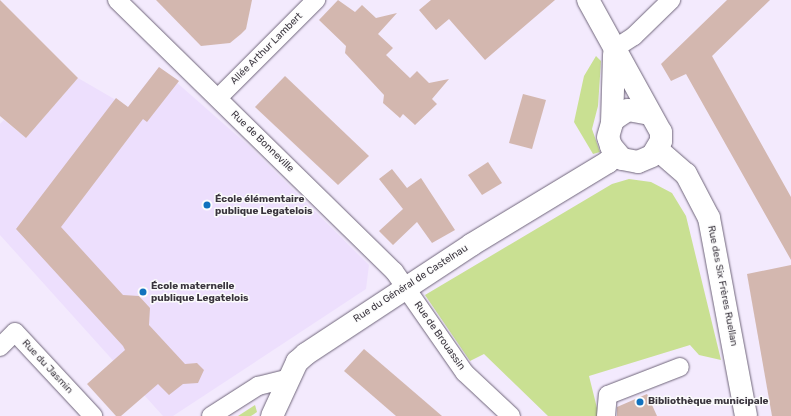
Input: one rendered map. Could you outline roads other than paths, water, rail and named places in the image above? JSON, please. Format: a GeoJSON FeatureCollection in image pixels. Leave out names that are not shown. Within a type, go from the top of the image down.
{"type":"FeatureCollection","features":[{"type":"Feature","properties":{"kind":"main road"},"geometry":{"type":"LineString","coordinates":[[588,0],[650,114],[662,132],[658,150],[638,162],[616,154],[608,137],[612,123],[614,49]]}},
{"type":"Feature","properties":{"kind":"main road"},"geometry":{"type":"LineString","coordinates":[[612,123],[628,110],[650,114]]}},
{"type":"Feature","properties":{"kind":"main road","name":"Rue des Six Frères Ruellan"},"geometry":{"type":"LineString","coordinates":[[658,150],[686,174],[709,218],[746,416]]}},
{"type":"Feature","properties":{"kind":"main road","name":"Rue du Général de Castelnau"},"geometry":{"type":"LineString","coordinates":[[272,416],[289,378],[306,354],[405,287],[608,162],[616,154]]}},
{"type":"Feature","properties":{"kind":"street","name":"Rue de Bonneville"},"geometry":{"type":"LineString","coordinates":[[117,0],[394,271],[405,287]]}},
{"type":"Feature","properties":{"kind":"street","name":"Allée Arthur Lambert"},"geometry":{"type":"LineString","coordinates":[[218,98],[316,0]]}},
{"type":"Feature","properties":{"kind":"street"},"geometry":{"type":"LineString","coordinates":[[614,49],[634,36],[671,0]]}},
{"type":"Feature","properties":{"kind":"street","name":"Rue de Brouassin"},"geometry":{"type":"LineString","coordinates":[[405,287],[465,373],[511,416]]}},
{"type":"Feature","properties":{"kind":"street","name":"Rue du Jasmin"},"geometry":{"type":"LineString","coordinates":[[0,347],[15,332],[93,416]]}},
{"type":"Feature","properties":{"kind":"street"},"geometry":{"type":"LineString","coordinates":[[606,416],[608,395],[680,367]]}},
{"type":"Feature","properties":{"kind":"street"},"geometry":{"type":"LineString","coordinates":[[211,416],[258,386],[289,378]]}},
{"type":"Feature","properties":{"kind":"place","name":"École élémentaire publique Legatelois"},"geometry":{"type":"Point","coordinates":[207,205]}},
{"type":"Feature","properties":{"kind":"place","name":"École maternelle publique Legatelois"},"geometry":{"type":"Point","coordinates":[143,292]}},
{"type":"Feature","properties":{"kind":"place","name":"Bibliothèque municipale"},"geometry":{"type":"Point","coordinates":[640,402]}}]}
